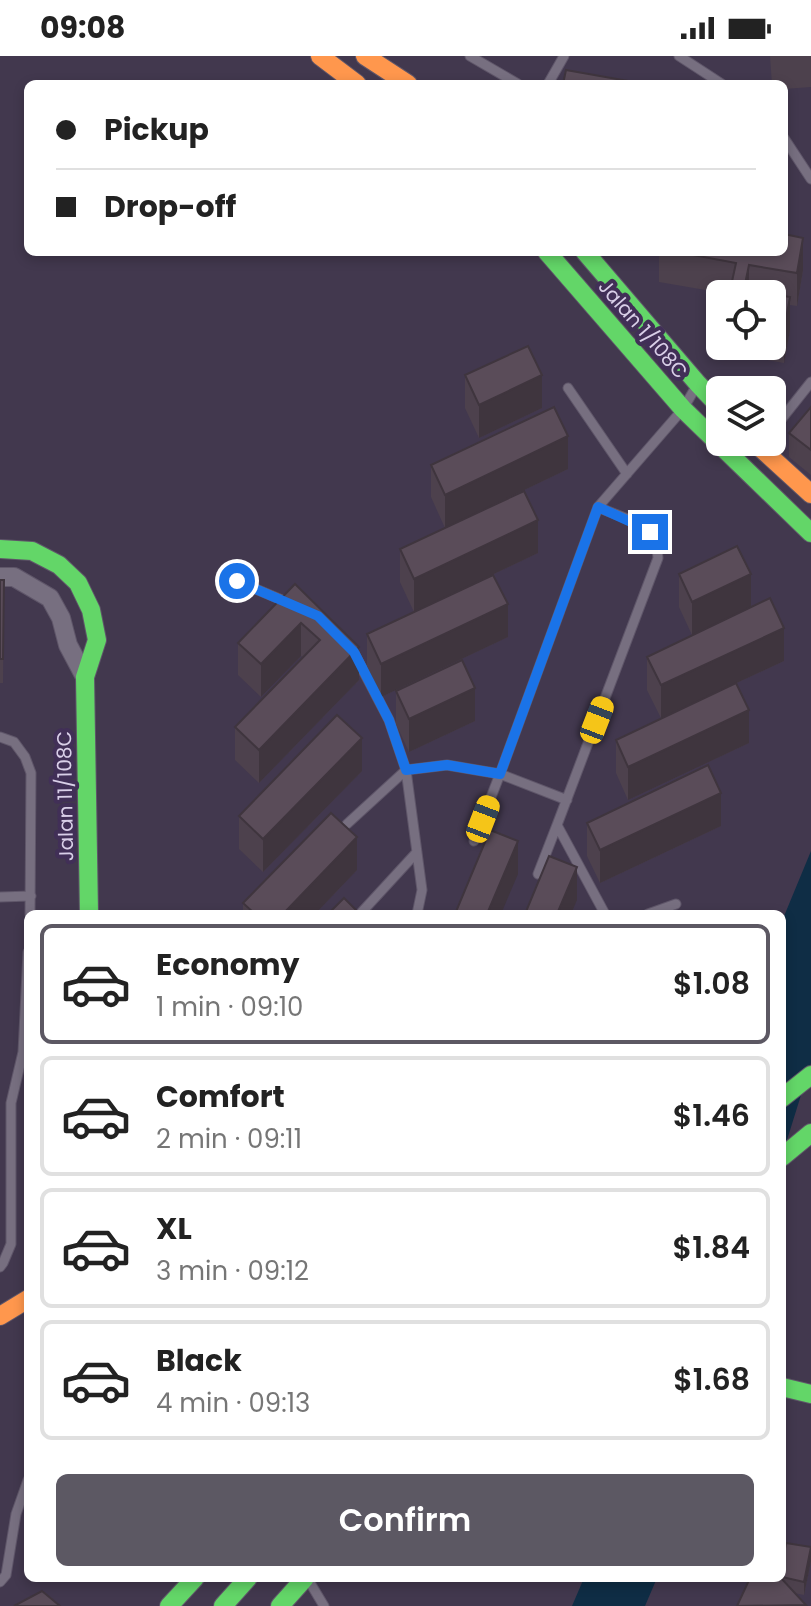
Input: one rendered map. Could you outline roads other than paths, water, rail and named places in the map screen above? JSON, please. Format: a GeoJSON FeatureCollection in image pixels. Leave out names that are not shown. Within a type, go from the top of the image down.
{"type":"FeatureCollection","features":[{"type":"Feature","properties":{"kind":"main road"},"geometry":{"type":"LineString","coordinates":[[320,56],[352,80]]}},
{"type":"Feature","properties":{"kind":"main road"},"geometry":{"type":"LineString","coordinates":[[365,56],[402,80]]}},
{"type":"Feature","properties":{"kind":"main road","name":"Jalan 1/108C"},"geometry":{"type":"LineString","coordinates":[[550,256],[683,409],[811,533]]}},
{"type":"Feature","properties":{"kind":"main road","name":"Jalan 1/108C"},"geometry":{"type":"LineString","coordinates":[[588,256],[706,392]]}},
{"type":"Feature","properties":{"kind":"main road"},"geometry":{"type":"LineString","coordinates":[[769,456],[811,494]]}},
{"type":"Feature","properties":{"kind":"main road","name":"Jalan 11/108C"},"geometry":{"type":"LineString","coordinates":[[0,549],[32,551],[59,565],[78,583],[91,610],[97,640],[85,677],[89,910]]}},
{"type":"Feature","properties":{"kind":"main road"},"geometry":{"type":"LineString","coordinates":[[786,1095],[811,1075]]}},
{"type":"Feature","properties":{"kind":"main road"},"geometry":{"type":"LineString","coordinates":[[786,1154],[811,1133]]}},
{"type":"Feature","properties":{"kind":"main road"},"geometry":{"type":"LineString","coordinates":[[0,1316],[24,1301]]}},
{"type":"Feature","properties":{"kind":"main road"},"geometry":{"type":"LineString","coordinates":[[786,1388],[811,1394]]}},
{"type":"Feature","properties":{"kind":"main road"},"geometry":{"type":"LineString","coordinates":[[169,1606],[191,1582]]}},
{"type":"Feature","properties":{"kind":"main road"},"geometry":{"type":"LineString","coordinates":[[223,1606],[244,1582]]}},
{"type":"Feature","properties":{"kind":"main road"},"geometry":{"type":"LineString","coordinates":[[280,1606],[303,1582]]}},
{"type":"Feature","properties":{"kind":"street","name":"Jalan 11/108C"},"geometry":{"type":"LineString","coordinates":[[0,577],[14,577],[50,598],[61,618],[68,645],[85,677]]}},
{"type":"Feature","properties":{"kind":"lane"},"geometry":{"type":"LineString","coordinates":[[470,56],[511,80]]}},
{"type":"Feature","properties":{"kind":"lane"},"geometry":{"type":"LineString","coordinates":[[550,80],[564,56]]}},
{"type":"Feature","properties":{"kind":"lane"},"geometry":{"type":"LineString","coordinates":[[679,56],[716,80]]}},
{"type":"Feature","properties":{"kind":"lane"},"geometry":{"type":"LineString","coordinates":[[788,144],[811,179]]}},
{"type":"Feature","properties":{"kind":"lane"},"geometry":{"type":"LineString","coordinates":[[786,413],[811,382]]}},
{"type":"Feature","properties":{"kind":"lane"},"geometry":{"type":"LineString","coordinates":[[474,841],[598,507],[683,409],[698,384]]}},
{"type":"Feature","properties":{"kind":"lane"},"geometry":{"type":"LineString","coordinates":[[568,388],[627,474]]}},
{"type":"Feature","properties":{"kind":"lane"},"geometry":{"type":"LineString","coordinates":[[538,874],[658,558],[657,542],[650,532],[598,507]]}},
{"type":"Feature","properties":{"kind":"lane"},"geometry":{"type":"LineString","coordinates":[[237,581],[304,610]]}},
{"type":"Feature","properties":{"kind":"lane"},"geometry":{"type":"LineString","coordinates":[[345,643],[354,652],[389,720],[406,770],[422,890],[418,910]]}},
{"type":"Feature","properties":{"kind":"lane"},"geometry":{"type":"LineString","coordinates":[[0,737],[14,742],[25,757],[31,773],[30,910]]}},
{"type":"Feature","properties":{"kind":"lane"},"geometry":{"type":"LineString","coordinates":[[347,824],[406,770],[447,765],[500,774],[567,800]]}},
{"type":"Feature","properties":{"kind":"lane"},"geometry":{"type":"LineString","coordinates":[[557,825],[603,910]]}},
{"type":"Feature","properties":{"kind":"lane"},"geometry":{"type":"LineString","coordinates":[[364,910],[417,852]]}},
{"type":"Feature","properties":{"kind":"lane"},"geometry":{"type":"LineString","coordinates":[[0,897],[31,896]]}},
{"type":"Feature","properties":{"kind":"lane"},"geometry":{"type":"LineString","coordinates":[[659,910],[676,904]]}},
{"type":"Feature","properties":{"kind":"lane"},"geometry":{"type":"LineString","coordinates":[[0,1267],[11,1244],[11,1103],[23,1052],[24,1032]]}},
{"type":"Feature","properties":{"kind":"lane"},"geometry":{"type":"LineString","coordinates":[[0,1582],[6,1575],[16,1514],[24,1491]]}},
{"type":"Feature","properties":{"kind":"lane"},"geometry":{"type":"LineString","coordinates":[[309,1582],[324,1606]]}},
{"type":"Feature","properties":{"kind":"water"},"geometry":{"type":"Polygon","coordinates":[[[811,851],[811,1063],[786,1143],[786,911],[811,851]]]}},
{"type":"Feature","properties":{"kind":"water"},"geometry":{"type":"Polygon","coordinates":[[[582,1582],[655,1582],[645,1606],[572,1606],[582,1582]]]}}]}
